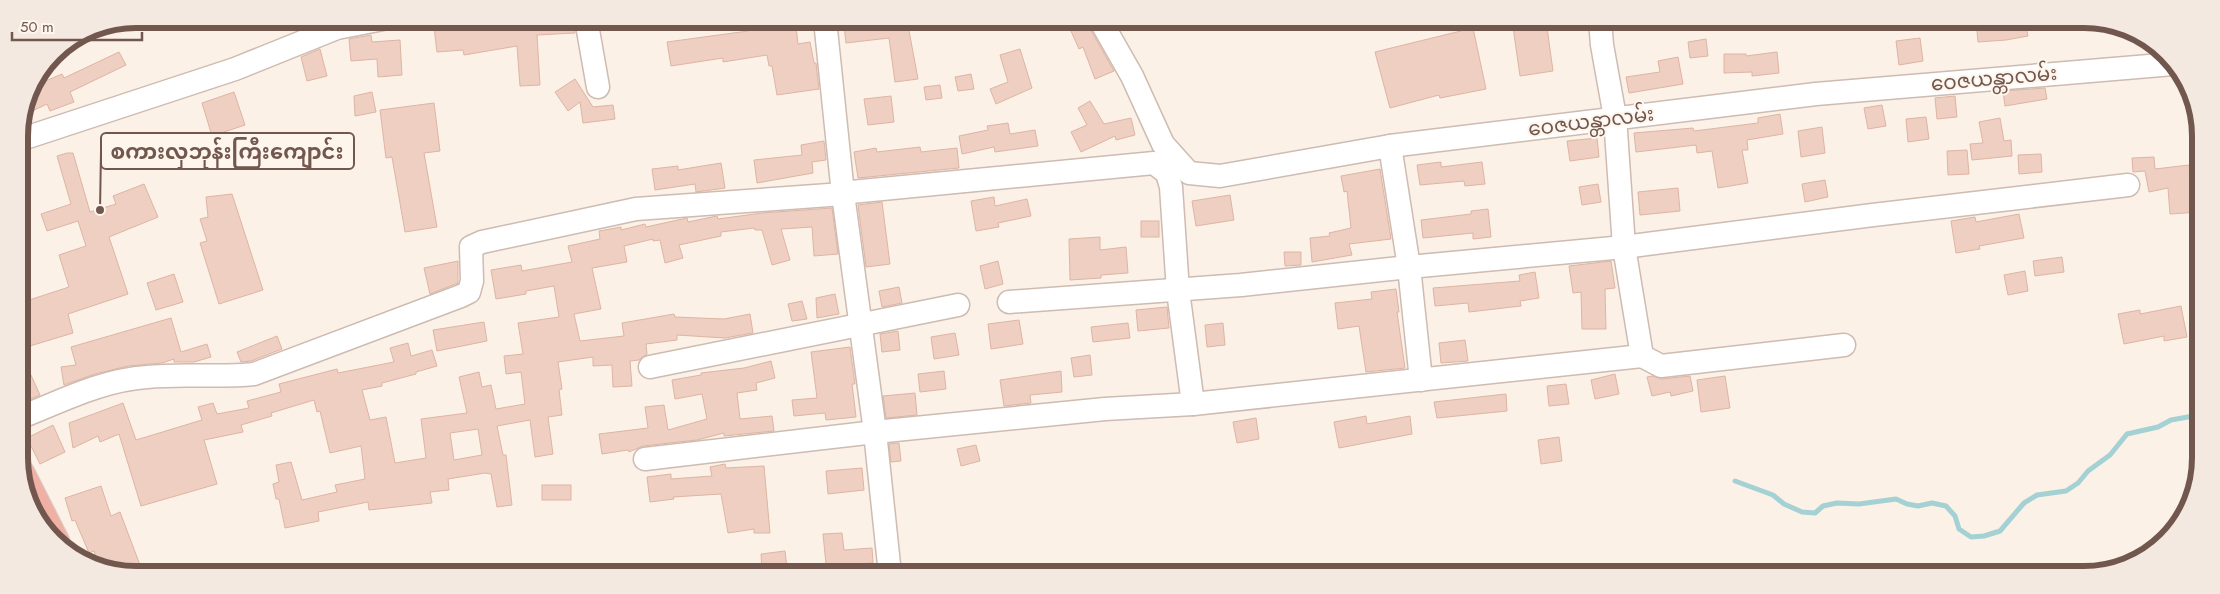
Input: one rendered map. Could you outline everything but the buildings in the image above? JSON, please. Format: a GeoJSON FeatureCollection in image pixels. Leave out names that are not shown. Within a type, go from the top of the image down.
{"type":"FeatureCollection","features":[{"type":"Feature","properties":{"kind":"street"},"geometry":{"type":"LineString","coordinates":[[28,137],[235,69],[328,27]]}},
{"type":"Feature","properties":{"kind":"street"},"geometry":{"type":"LineString","coordinates":[[587,27],[598,87]]}},
{"type":"Feature","properties":{"kind":"street"},"geometry":{"type":"LineString","coordinates":[[826,27],[843,194],[875,432],[889,566]]}},
{"type":"Feature","properties":{"kind":"street","name":"ဝေဇယန္တာလမ်း"},"geometry":{"type":"LineString","coordinates":[[1104,27],[1132,76],[1163,144],[1189,173],[1220,176],[1390,146],[1615,117],[1825,93],[2166,65]]}},
{"type":"Feature","properties":{"kind":"street"},"geometry":{"type":"LineString","coordinates":[[1601,27],[1615,117],[1624,247],[1642,356]]}},
{"type":"Feature","properties":{"kind":"street"},"geometry":{"type":"LineString","coordinates":[[1390,146],[1409,267],[1421,380]]}},
{"type":"Feature","properties":{"kind":"street"},"geometry":{"type":"LineString","coordinates":[[28,414],[93,388],[116,381],[148,376],[233,376],[254,374],[416,313],[469,292],[472,280],[471,247],[482,242],[636,209],[843,194],[1154,164],[1167,172],[1171,187],[1178,291],[1193,404]]}},
{"type":"Feature","properties":{"kind":"street"},"geometry":{"type":"LineString","coordinates":[[1009,302],[1178,291],[1624,247],[2128,185]]}},
{"type":"Feature","properties":{"kind":"street"},"geometry":{"type":"LineString","coordinates":[[650,367],[958,305]]}},
{"type":"Feature","properties":{"kind":"street"},"geometry":{"type":"LineString","coordinates":[[645,459],[875,432],[1105,409],[1193,404],[1642,356],[1661,366],[1844,345]]}},
{"type":"Feature","properties":{"kind":"waterway"},"geometry":{"type":"LineString","coordinates":[[1735,481],[1773,495],[1784,504],[1802,512],[1815,513],[1823,506],[1837,503],[1859,504],[1896,499],[1918,506],[1932,503],[1946,506],[1955,516],[1959,529],[1971,537],[1984,536],[2000,531],[2024,503],[2037,495],[2066,491],[2078,483],[2088,471],[2110,455],[2127,434],[2158,427],[2171,420],[2192,416]]}},
{"type":"Feature","properties":{"kind":"place","name":"စကားလှဘုန်းကြီးကျောင်း"},"geometry":{"type":"Point","coordinates":[100,210]}}]}
